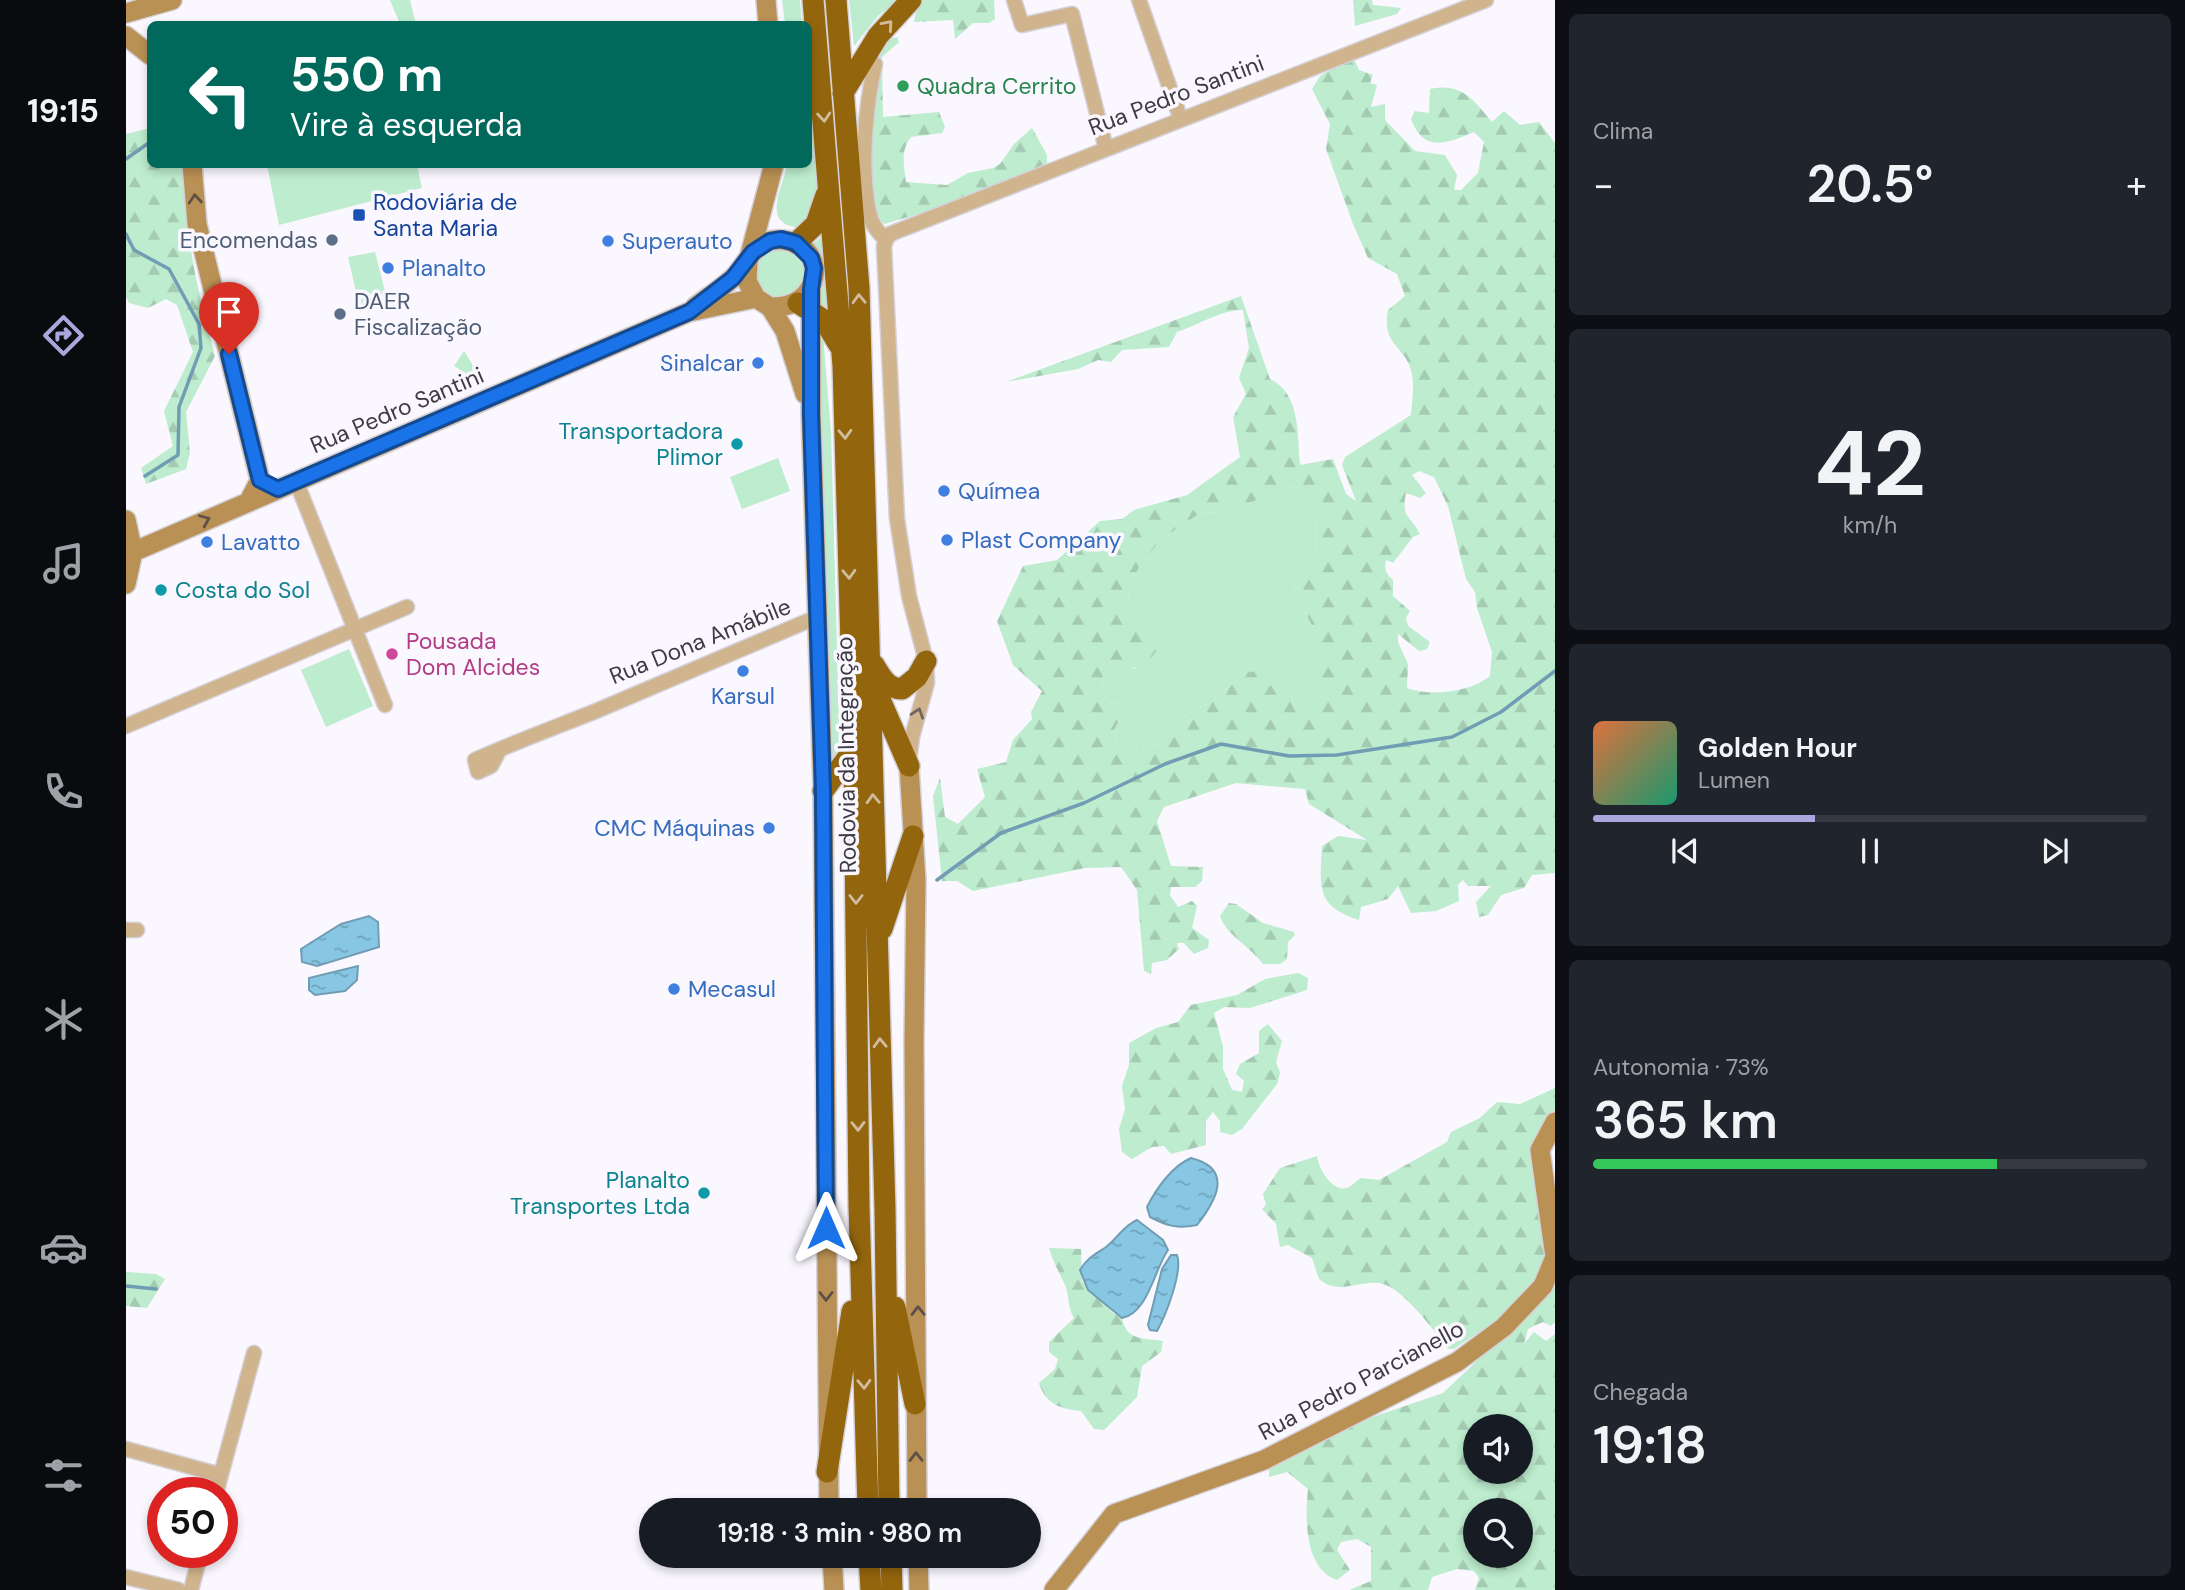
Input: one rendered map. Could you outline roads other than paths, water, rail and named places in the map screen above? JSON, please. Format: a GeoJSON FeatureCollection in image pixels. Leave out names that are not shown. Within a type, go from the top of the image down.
{"type":"FeatureCollection","features":[{"type":"Feature","properties":{"kind":"highway","name":"Rodovia da Integração"},"geometry":{"type":"LineString","coordinates":[[813,0],[842,351],[855,749],[860,1243],[868,1498]]}},
{"type":"Feature","properties":{"kind":"highway","name":"Rodovia da Integração"},"geometry":{"type":"LineString","coordinates":[[836,0],[858,280],[885,1209],[889,1498]]}},
{"type":"Feature","properties":{"kind":"highway"},"geometry":{"type":"LineString","coordinates":[[843,93],[878,36],[911,0]]}},
{"type":"Feature","properties":{"kind":"highway"},"geometry":{"type":"LineString","coordinates":[[788,241],[816,224],[829,180]]}},
{"type":"Feature","properties":{"kind":"highway"},"geometry":{"type":"LineString","coordinates":[[807,301],[832,329],[842,351]]}},
{"type":"Feature","properties":{"kind":"highway"},"geometry":{"type":"LineString","coordinates":[[870,666],[894,689],[908,687],[926,661]]}},
{"type":"Feature","properties":{"kind":"highway"},"geometry":{"type":"LineString","coordinates":[[870,666],[909,766]]}},
{"type":"Feature","properties":{"kind":"highway"},"geometry":{"type":"LineString","coordinates":[[823,791],[855,749]]}},
{"type":"Feature","properties":{"kind":"highway"},"geometry":{"type":"LineString","coordinates":[[877,944],[913,836]]}},
{"type":"Feature","properties":{"kind":"highway"},"geometry":{"type":"LineString","coordinates":[[885,1209],[897,1323],[915,1404]]}},
{"type":"Feature","properties":{"kind":"highway"},"geometry":{"type":"LineString","coordinates":[[827,1472],[860,1243]]}},
{"type":"Feature","properties":{"kind":"highway"},"geometry":{"type":"LineString","coordinates":[[870,1568],[871,1590]]}},
{"type":"Feature","properties":{"kind":"highway"},"geometry":{"type":"LineString","coordinates":[[891,1568],[892,1590]]}},
{"type":"Feature","properties":{"kind":"main road"},"geometry":{"type":"LineString","coordinates":[[126,13],[172,0]]}},
{"type":"Feature","properties":{"kind":"main road"},"geometry":{"type":"LineString","coordinates":[[766,0],[768,21]]}},
{"type":"Feature","properties":{"kind":"main road"},"geometry":{"type":"LineString","coordinates":[[126,36],[147,53]]}},
{"type":"Feature","properties":{"kind":"main road"},"geometry":{"type":"LineString","coordinates":[[129,553],[249,501],[269,484],[197,224],[192,168]]}},
{"type":"Feature","properties":{"kind":"main road"},"geometry":{"type":"LineString","coordinates":[[773,168],[748,261],[747,281],[785,331],[811,414]]}},
{"type":"Feature","properties":{"kind":"main road"},"geometry":{"type":"LineString","coordinates":[[766,196],[766,219],[788,241],[805,249],[814,268],[807,301],[823,791],[829,1498]]}},
{"type":"Feature","properties":{"kind":"main road"},"geometry":{"type":"LineString","coordinates":[[748,261],[761,245],[788,241]]}},
{"type":"Feature","properties":{"kind":"main road","name":"Rua Pedro Santini"},"geometry":{"type":"LineString","coordinates":[[269,484],[296,481],[689,312],[733,278],[748,261]]}},
{"type":"Feature","properties":{"kind":"main road"},"geometry":{"type":"LineString","coordinates":[[763,302],[807,301]]}},
{"type":"Feature","properties":{"kind":"main road","name":"Rua Pedro Santini"},"geometry":{"type":"LineString","coordinates":[[689,312],[763,302]]}},
{"type":"Feature","properties":{"kind":"main road"},"geometry":{"type":"LineString","coordinates":[[126,511],[145,531],[162,538]]}},
{"type":"Feature","properties":{"kind":"main road"},"geometry":{"type":"LineString","coordinates":[[126,520],[129,553],[126,584]]}},
{"type":"Feature","properties":{"kind":"main road"},"geometry":{"type":"LineString","coordinates":[[909,766],[916,880],[914,1042],[918,1336],[915,1404],[917,1498]]}},
{"type":"Feature","properties":{"kind":"main road","name":"Rua Pedro Parcianello"},"geometry":{"type":"LineString","coordinates":[[1054,1590],[1114,1514],[1264,1460],[1457,1362],[1504,1327],[1543,1286],[1555,1257],[1540,1150],[1555,1122]]}},
{"type":"Feature","properties":{"kind":"main road"},"geometry":{"type":"LineString","coordinates":[[833,1568],[834,1590]]}},
{"type":"Feature","properties":{"kind":"main road"},"geometry":{"type":"LineString","coordinates":[[918,1568],[919,1590]]}},
{"type":"Feature","properties":{"kind":"street"},"geometry":{"type":"LineString","coordinates":[[1014,0],[1022,25],[1072,14],[1106,149]]}},
{"type":"Feature","properties":{"kind":"street"},"geometry":{"type":"LineString","coordinates":[[1139,0],[1181,120]]}},
{"type":"Feature","properties":{"kind":"street","name":"Rua Pedro Santini"},"geometry":{"type":"LineString","coordinates":[[886,240],[890,234],[1486,0]]}},
{"type":"Feature","properties":{"kind":"street"},"geometry":{"type":"LineString","coordinates":[[874,64],[865,140],[869,214],[876,229],[886,240],[884,246],[898,528],[909,596],[926,661],[927,683],[912,737],[909,766]]}},
{"type":"Feature","properties":{"kind":"street"},"geometry":{"type":"LineString","coordinates":[[296,481],[385,705]]}},
{"type":"Feature","properties":{"kind":"street"},"geometry":{"type":"LineString","coordinates":[[126,726],[407,607]]}},
{"type":"Feature","properties":{"kind":"street","name":"Rua Dona Amábile"},"geometry":{"type":"LineString","coordinates":[[500,749],[596,705],[601,707],[817,617]]}},
{"type":"Feature","properties":{"kind":"street"},"geometry":{"type":"LineString","coordinates":[[126,1449],[221,1475],[254,1353]]}},
{"type":"Feature","properties":{"kind":"street"},"geometry":{"type":"LineString","coordinates":[[191,1590],[197,1568]]}},
{"type":"Feature","properties":{"kind":"street"},"geometry":{"type":"LineString","coordinates":[[126,1577],[179,1590]]}},
{"type":"Feature","properties":{"kind":"water"},"geometry":{"type":"Polygon","coordinates":[[[369,916],[378,922],[379,947],[317,966],[302,962],[301,949],[341,924],[369,916]]]}},
{"type":"Feature","properties":{"kind":"water"},"geometry":{"type":"Polygon","coordinates":[[[358,966],[357,980],[345,991],[315,995],[309,990],[309,978],[358,966]]]}},
{"type":"Feature","properties":{"kind":"water"},"geometry":{"type":"Polygon","coordinates":[[[1191,1158],[1205,1163],[1217,1178],[1215,1197],[1204,1216],[1197,1225],[1184,1227],[1167,1225],[1150,1217],[1147,1207],[1160,1186],[1177,1166],[1191,1158]]]}},
{"type":"Feature","properties":{"kind":"water"},"geometry":{"type":"Polygon","coordinates":[[[1137,1220],[1163,1240],[1168,1250],[1144,1300],[1131,1314],[1122,1318],[1088,1290],[1080,1270],[1089,1259],[1137,1220]]]}},
{"type":"Feature","properties":{"kind":"water"},"geometry":{"type":"Polygon","coordinates":[[[1171,1255],[1177,1255],[1178,1262],[1173,1293],[1157,1331],[1150,1330],[1148,1325],[1162,1269],[1171,1255]]]}},
{"type":"Feature","properties":{"kind":"waterway"},"geometry":{"type":"LineString","coordinates":[[126,159],[147,144]]}},
{"type":"Feature","properties":{"kind":"waterway"},"geometry":{"type":"LineString","coordinates":[[126,234],[134,250],[169,269],[199,324],[201,348],[179,407],[178,455],[145,476]]}},
{"type":"Feature","properties":{"kind":"waterway"},"geometry":{"type":"LineString","coordinates":[[937,880],[1001,833],[1084,803],[1165,764],[1221,744],[1289,756],[1337,755],[1452,737],[1501,712],[1555,671]]}},
{"type":"Feature","properties":{"kind":"waterway"},"geometry":{"type":"LineString","coordinates":[[126,1286],[156,1289]]}},
{"type":"Feature","properties":{"kind":"place","name":"Quadra Cerrito"},"geometry":{"type":"Point","coordinates":[903,86]}},
{"type":"Feature","properties":{"kind":"place","name":"Rodoviária de Santa Maria"},"geometry":{"type":"Point","coordinates":[359,215]}},
{"type":"Feature","properties":{"kind":"place","name":"Encomendas"},"geometry":{"type":"Point","coordinates":[332,240]}},
{"type":"Feature","properties":{"kind":"place","name":"Superauto"},"geometry":{"type":"Point","coordinates":[608,241]}},
{"type":"Feature","properties":{"kind":"place","name":"Planalto"},"geometry":{"type":"Point","coordinates":[388,268]}},
{"type":"Feature","properties":{"kind":"place","name":"DAER Fiscalização"},"geometry":{"type":"Point","coordinates":[340,314]}},
{"type":"Feature","properties":{"kind":"place","name":"Sinalcar"},"geometry":{"type":"Point","coordinates":[758,363]}},
{"type":"Feature","properties":{"kind":"place","name":"Transportadora Plimor"},"geometry":{"type":"Point","coordinates":[737,444]}},
{"type":"Feature","properties":{"kind":"place","name":"Químea"},"geometry":{"type":"Point","coordinates":[944,491]}},
{"type":"Feature","properties":{"kind":"place","name":"Plast Company"},"geometry":{"type":"Point","coordinates":[947,540]}},
{"type":"Feature","properties":{"kind":"place","name":"Lavatto"},"geometry":{"type":"Point","coordinates":[207,542]}},
{"type":"Feature","properties":{"kind":"place","name":"Costa do Sol"},"geometry":{"type":"Point","coordinates":[161,590]}},
{"type":"Feature","properties":{"kind":"place","name":"Pousada Dom Alcides"},"geometry":{"type":"Point","coordinates":[392,654]}},
{"type":"Feature","properties":{"kind":"place","name":"Karsul"},"geometry":{"type":"Point","coordinates":[743,671]}},
{"type":"Feature","properties":{"kind":"place","name":"CMC Máquinas"},"geometry":{"type":"Point","coordinates":[769,828]}},
{"type":"Feature","properties":{"kind":"place","name":"Mecasul"},"geometry":{"type":"Point","coordinates":[674,989]}},
{"type":"Feature","properties":{"kind":"place","name":"Planalto Transportes Ltda"},"geometry":{"type":"Point","coordinates":[704,1193]}}]}
